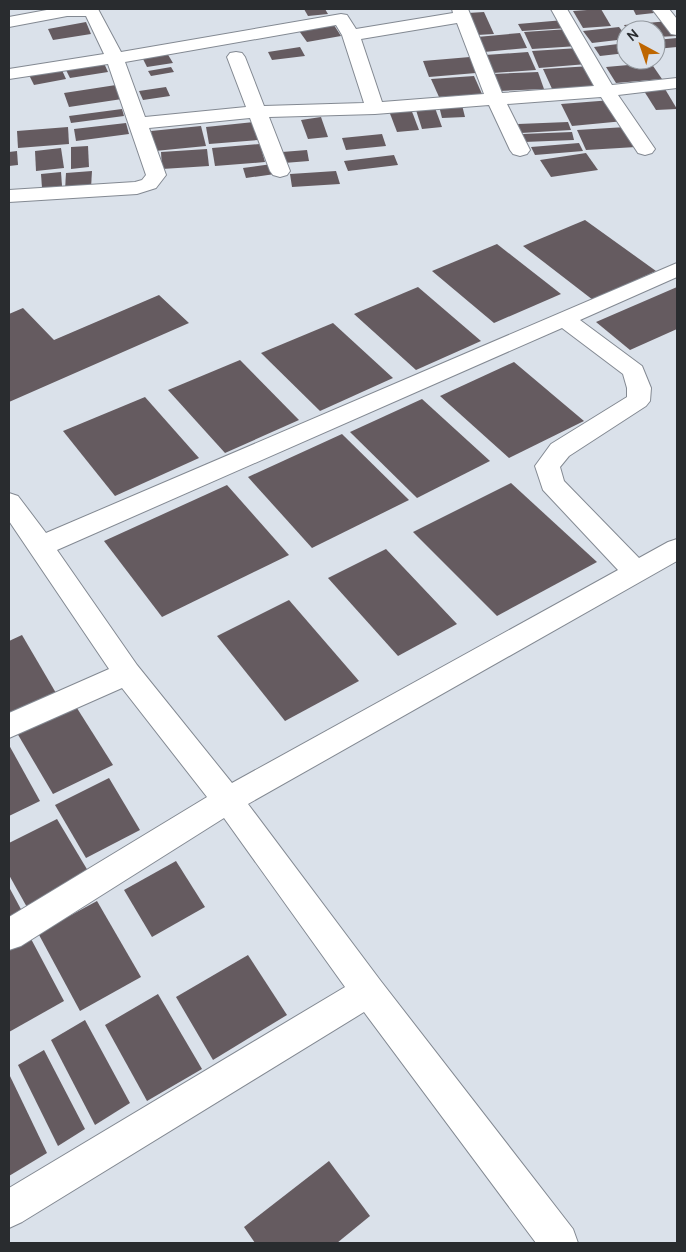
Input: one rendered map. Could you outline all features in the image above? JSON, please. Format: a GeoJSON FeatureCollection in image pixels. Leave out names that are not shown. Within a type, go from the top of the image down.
{"type":"FeatureCollection","features":[{"type":"Feature","properties":{"kind":"street"},"geometry":{"type":"LineString","coordinates":[[559,9],[606,91],[645,149]]}},
{"type":"Feature","properties":{"kind":"street"},"geometry":{"type":"LineString","coordinates":[[660,9],[677,30]]}},
{"type":"Feature","properties":{"kind":"street"},"geometry":{"type":"LineString","coordinates":[[9,22],[67,12],[91,12],[100,25],[114,57],[156,175],[149,184],[137,188],[9,196]]}},
{"type":"Feature","properties":{"kind":"street"},"geometry":{"type":"LineString","coordinates":[[350,35],[462,13],[495,99],[520,150]]}},
{"type":"Feature","properties":{"kind":"street"},"geometry":{"type":"LineString","coordinates":[[9,74],[192,46],[338,14],[350,35],[375,108]]}},
{"type":"Feature","properties":{"kind":"street"},"geometry":{"type":"LineString","coordinates":[[236,57],[280,171]]}},
{"type":"Feature","properties":{"kind":"street"},"geometry":{"type":"LineString","coordinates":[[138,123],[256,112],[375,108],[606,91],[677,83]]}},
{"type":"Feature","properties":{"kind":"street"},"geometry":{"type":"LineString","coordinates":[[26,538],[564,319],[677,269]]}},
{"type":"Feature","properties":{"kind":"street"},"geometry":{"type":"LineString","coordinates":[[564,319],[634,371],[639,388],[638,401],[560,450],[548,466],[552,484],[636,572]]}},
{"type":"Feature","properties":{"kind":"street"},"geometry":{"type":"LineString","coordinates":[[9,502],[26,538],[127,673],[228,800],[368,991],[559,1243]]}},
{"type":"Feature","properties":{"kind":"street"},"geometry":{"type":"LineString","coordinates":[[9,934],[228,800],[677,548]]}},
{"type":"Feature","properties":{"kind":"street"},"geometry":{"type":"LineString","coordinates":[[9,726],[127,673]]}},
{"type":"Feature","properties":{"kind":"street"},"geometry":{"type":"LineString","coordinates":[[9,1209],[368,991]]}},
{"type":"Feature","properties":{"kind":"building"},"geometry":{"type":"Polygon","coordinates":[[[304,9],[325,9],[328,14],[308,16],[304,9]]]}},
{"type":"Feature","properties":{"kind":"building"},"geometry":{"type":"Polygon","coordinates":[[[601,9],[611,26],[583,28],[573,11],[601,9]]]}},
{"type":"Feature","properties":{"kind":"building"},"geometry":{"type":"Polygon","coordinates":[[[633,9],[651,9],[654,13],[636,15],[633,9]]]}},
{"type":"Feature","properties":{"kind":"building"},"geometry":{"type":"Polygon","coordinates":[[[484,12],[494,34],[477,35],[468,13],[484,12]]]}},
{"type":"Feature","properties":{"kind":"building"},"geometry":{"type":"Polygon","coordinates":[[[564,20],[568,28],[522,31],[518,24],[564,20]]]}},
{"type":"Feature","properties":{"kind":"building"},"geometry":{"type":"Polygon","coordinates":[[[666,21],[669,21],[677,36],[666,37],[666,21]]]}},
{"type":"Feature","properties":{"kind":"building"},"geometry":{"type":"Polygon","coordinates":[[[86,22],[91,34],[53,40],[48,29],[86,22]]]}},
{"type":"Feature","properties":{"kind":"building"},"geometry":{"type":"Polygon","coordinates":[[[332,22],[341,36],[307,42],[297,28],[332,22]]]}},
{"type":"Feature","properties":{"kind":"building"},"geometry":{"type":"Polygon","coordinates":[[[616,27],[616,40],[592,43],[583,31],[616,27]]]}},
{"type":"Feature","properties":{"kind":"building"},"geometry":{"type":"Polygon","coordinates":[[[569,29],[578,46],[532,49],[524,32],[569,29]]]}},
{"type":"Feature","properties":{"kind":"building"},"geometry":{"type":"Polygon","coordinates":[[[520,33],[527,48],[484,52],[477,37],[520,33]]]}},
{"type":"Feature","properties":{"kind":"building"},"geometry":{"type":"Polygon","coordinates":[[[677,38],[677,47],[666,48],[666,39],[677,38]]]}},
{"type":"Feature","properties":{"kind":"building"},"geometry":{"type":"Polygon","coordinates":[[[616,44],[616,54],[600,56],[594,47],[616,44]]]}},
{"type":"Feature","properties":{"kind":"building"},"geometry":{"type":"Polygon","coordinates":[[[300,47],[305,56],[272,60],[268,52],[300,47]]]}},
{"type":"Feature","properties":{"kind":"building"},"geometry":{"type":"Polygon","coordinates":[[[579,48],[587,64],[539,68],[532,51],[579,48]]]}},
{"type":"Feature","properties":{"kind":"building"},"geometry":{"type":"Polygon","coordinates":[[[528,52],[536,70],[493,73],[485,55],[528,52]]]}},
{"type":"Feature","properties":{"kind":"building"},"geometry":{"type":"Polygon","coordinates":[[[167,53],[173,63],[147,67],[142,57],[167,53]]]}},
{"type":"Feature","properties":{"kind":"building"},"geometry":{"type":"Polygon","coordinates":[[[470,57],[476,73],[429,77],[423,61],[470,57]]]}},
{"type":"Feature","properties":{"kind":"building"},"geometry":{"type":"Polygon","coordinates":[[[103,61],[108,72],[70,78],[65,68],[103,61]]]}},
{"type":"Feature","properties":{"kind":"building"},"geometry":{"type":"Polygon","coordinates":[[[591,66],[602,87],[553,91],[543,69],[591,66]]]}},
{"type":"Feature","properties":{"kind":"building"},"geometry":{"type":"Polygon","coordinates":[[[616,66],[616,70],[656,70],[662,79],[616,83],[606,67],[616,66]]]}},
{"type":"Feature","properties":{"kind":"building"},"geometry":{"type":"Polygon","coordinates":[[[171,67],[174,72],[151,76],[148,71],[171,67]]]}},
{"type":"Feature","properties":{"kind":"building"},"geometry":{"type":"Polygon","coordinates":[[[61,68],[66,79],[34,85],[28,73],[61,68]]]}},
{"type":"Feature","properties":{"kind":"building"},"geometry":{"type":"Polygon","coordinates":[[[538,72],[544,89],[499,91],[493,74],[538,72]]]}},
{"type":"Feature","properties":{"kind":"building"},"geometry":{"type":"Polygon","coordinates":[[[474,76],[482,94],[439,97],[431,79],[474,76]]]}},
{"type":"Feature","properties":{"kind":"building"},"geometry":{"type":"Polygon","coordinates":[[[116,85],[122,99],[69,107],[64,93],[116,85]]]}},
{"type":"Feature","properties":{"kind":"building"},"geometry":{"type":"Polygon","coordinates":[[[166,87],[170,96],[143,100],[139,91],[166,87]]]}},
{"type":"Feature","properties":{"kind":"building"},"geometry":{"type":"Polygon","coordinates":[[[665,89],[677,109],[656,110],[644,91],[665,89]]]}},
{"type":"Feature","properties":{"kind":"building"},"geometry":{"type":"Polygon","coordinates":[[[612,100],[624,121],[572,126],[561,104],[612,100]]]}},
{"type":"Feature","properties":{"kind":"building"},"geometry":{"type":"Polygon","coordinates":[[[462,105],[465,117],[442,118],[439,106],[462,105]]]}},
{"type":"Feature","properties":{"kind":"building"},"geometry":{"type":"Polygon","coordinates":[[[435,108],[442,127],[422,129],[416,110],[435,108]]]}},
{"type":"Feature","properties":{"kind":"building"},"geometry":{"type":"Polygon","coordinates":[[[122,109],[124,116],[71,123],[69,116],[122,109]]]}},
{"type":"Feature","properties":{"kind":"building"},"geometry":{"type":"Polygon","coordinates":[[[411,109],[419,130],[397,132],[389,111],[411,109]]]}},
{"type":"Feature","properties":{"kind":"building"},"geometry":{"type":"Polygon","coordinates":[[[321,117],[328,137],[308,139],[301,120],[321,117]]]}},
{"type":"Feature","properties":{"kind":"building"},"geometry":{"type":"Polygon","coordinates":[[[254,122],[258,140],[209,144],[206,127],[254,122]]]}},
{"type":"Feature","properties":{"kind":"building"},"geometry":{"type":"Polygon","coordinates":[[[568,122],[571,130],[521,133],[518,124],[568,122]]]}},
{"type":"Feature","properties":{"kind":"building"},"geometry":{"type":"Polygon","coordinates":[[[126,123],[129,134],[76,141],[74,129],[126,123]]]}},
{"type":"Feature","properties":{"kind":"building"},"geometry":{"type":"Polygon","coordinates":[[[201,126],[206,146],[155,151],[151,131],[201,126]]]}},
{"type":"Feature","properties":{"kind":"building"},"geometry":{"type":"Polygon","coordinates":[[[68,127],[69,144],[18,148],[17,131],[68,127]]]}},
{"type":"Feature","properties":{"kind":"building"},"geometry":{"type":"Polygon","coordinates":[[[626,127],[636,147],[586,150],[577,130],[626,127]]]}},
{"type":"Feature","properties":{"kind":"building"},"geometry":{"type":"Polygon","coordinates":[[[572,132],[574,140],[524,142],[522,134],[572,132]]]}},
{"type":"Feature","properties":{"kind":"building"},"geometry":{"type":"Polygon","coordinates":[[[382,134],[386,146],[346,150],[342,138],[382,134]]]}},
{"type":"Feature","properties":{"kind":"building"},"geometry":{"type":"Polygon","coordinates":[[[579,143],[583,151],[535,155],[531,147],[579,143]]]}},
{"type":"Feature","properties":{"kind":"building"},"geometry":{"type":"Polygon","coordinates":[[[260,144],[265,162],[215,166],[212,148],[260,144]]]}},
{"type":"Feature","properties":{"kind":"building"},"geometry":{"type":"Polygon","coordinates":[[[88,146],[89,167],[71,169],[71,147],[88,146]]]}},
{"type":"Feature","properties":{"kind":"building"},"geometry":{"type":"Polygon","coordinates":[[[61,148],[64,168],[36,171],[35,151],[61,148]]]}},
{"type":"Feature","properties":{"kind":"building"},"geometry":{"type":"Polygon","coordinates":[[[207,149],[209,166],[162,169],[161,152],[207,149]]]}},
{"type":"Feature","properties":{"kind":"building"},"geometry":{"type":"Polygon","coordinates":[[[307,150],[309,161],[284,163],[282,152],[307,150]]]}},
{"type":"Feature","properties":{"kind":"building"},"geometry":{"type":"Polygon","coordinates":[[[17,151],[18,165],[9,166],[9,152],[17,151]]]}},
{"type":"Feature","properties":{"kind":"building"},"geometry":{"type":"Polygon","coordinates":[[[586,153],[598,170],[551,177],[540,160],[586,153]]]}},
{"type":"Feature","properties":{"kind":"building"},"geometry":{"type":"Polygon","coordinates":[[[394,155],[398,165],[348,171],[344,161],[394,155]]]}},
{"type":"Feature","properties":{"kind":"building"},"geometry":{"type":"Polygon","coordinates":[[[272,164],[275,174],[246,178],[243,168],[272,164]]]}},
{"type":"Feature","properties":{"kind":"building"},"geometry":{"type":"Polygon","coordinates":[[[92,171],[91,188],[65,190],[66,173],[92,171]]]}},
{"type":"Feature","properties":{"kind":"building"},"geometry":{"type":"Polygon","coordinates":[[[336,171],[340,184],[292,187],[290,174],[336,171]]]}},
{"type":"Feature","properties":{"kind":"building"},"geometry":{"type":"Polygon","coordinates":[[[61,172],[62,186],[42,188],[41,174],[61,172]]]}},
{"type":"Feature","properties":{"kind":"building"},"geometry":{"type":"Polygon","coordinates":[[[585,220],[656,271],[593,300],[523,246],[585,220]]]}},
{"type":"Feature","properties":{"kind":"building"},"geometry":{"type":"Polygon","coordinates":[[[497,244],[561,294],[494,323],[432,271],[497,244]]]}},
{"type":"Feature","properties":{"kind":"building"},"geometry":{"type":"Polygon","coordinates":[[[418,287],[481,341],[416,370],[354,314],[418,287]]]}},
{"type":"Feature","properties":{"kind":"building"},"geometry":{"type":"Polygon","coordinates":[[[677,287],[677,329],[630,350],[596,322],[677,287]]]}},
{"type":"Feature","properties":{"kind":"building"},"geometry":{"type":"Polygon","coordinates":[[[159,295],[189,323],[9,402],[9,314],[23,308],[54,340],[159,295]]]}},
{"type":"Feature","properties":{"kind":"building"},"geometry":{"type":"Polygon","coordinates":[[[333,323],[393,378],[320,411],[261,353],[333,323]]]}},
{"type":"Feature","properties":{"kind":"building"},"geometry":{"type":"Polygon","coordinates":[[[240,360],[299,420],[225,453],[168,390],[240,360]]]}},
{"type":"Feature","properties":{"kind":"building"},"geometry":{"type":"Polygon","coordinates":[[[514,362],[584,421],[509,458],[440,396],[514,362]]]}},
{"type":"Feature","properties":{"kind":"building"},"geometry":{"type":"Polygon","coordinates":[[[145,397],[199,458],[115,496],[63,431],[145,397]]]}},
{"type":"Feature","properties":{"kind":"building"},"geometry":{"type":"Polygon","coordinates":[[[422,399],[490,461],[417,498],[350,432],[422,399]]]}},
{"type":"Feature","properties":{"kind":"building"},"geometry":{"type":"Polygon","coordinates":[[[342,434],[409,500],[312,548],[248,477],[342,434]]]}},
{"type":"Feature","properties":{"kind":"building"},"geometry":{"type":"Polygon","coordinates":[[[511,483],[597,562],[497,616],[413,532],[511,483]]]}},
{"type":"Feature","properties":{"kind":"building"},"geometry":{"type":"Polygon","coordinates":[[[227,485],[289,555],[162,617],[104,541],[227,485]]]}},
{"type":"Feature","properties":{"kind":"building"},"geometry":{"type":"Polygon","coordinates":[[[386,549],[457,624],[398,656],[328,578],[386,549]]]}},
{"type":"Feature","properties":{"kind":"building"},"geometry":{"type":"Polygon","coordinates":[[[289,600],[359,681],[285,721],[217,636],[289,600]]]}},
{"type":"Feature","properties":{"kind":"building"},"geometry":{"type":"Polygon","coordinates":[[[22,635],[56,693],[9,714],[9,641],[22,635]]]}},
{"type":"Feature","properties":{"kind":"building"},"geometry":{"type":"Polygon","coordinates":[[[75,705],[113,765],[53,794],[17,733],[75,705]]]}},
{"type":"Feature","properties":{"kind":"building"},"geometry":{"type":"Polygon","coordinates":[[[9,745],[40,801],[9,816],[9,745]]]}},
{"type":"Feature","properties":{"kind":"building"},"geometry":{"type":"Polygon","coordinates":[[[109,778],[140,830],[86,858],[55,805],[109,778]]]}},
{"type":"Feature","properties":{"kind":"building"},"geometry":{"type":"Polygon","coordinates":[[[57,819],[91,876],[28,909],[9,875],[9,843],[57,819]]]}},
{"type":"Feature","properties":{"kind":"building"},"geometry":{"type":"Polygon","coordinates":[[[176,861],[205,907],[152,937],[124,890],[176,861]]]}},
{"type":"Feature","properties":{"kind":"building"},"geometry":{"type":"Polygon","coordinates":[[[9,887],[23,913],[9,921],[9,887]]]}},
{"type":"Feature","properties":{"kind":"building"},"geometry":{"type":"Polygon","coordinates":[[[97,901],[141,977],[80,1011],[38,933],[97,901]]]}},
{"type":"Feature","properties":{"kind":"building"},"geometry":{"type":"Polygon","coordinates":[[[30,937],[64,1001],[9,1032],[9,949],[30,937]]]}},
{"type":"Feature","properties":{"kind":"building"},"geometry":{"type":"Polygon","coordinates":[[[248,955],[287,1015],[213,1060],[176,997],[248,955]]]}},
{"type":"Feature","properties":{"kind":"building"},"geometry":{"type":"Polygon","coordinates":[[[158,994],[202,1069],[147,1101],[105,1025],[158,994]]]}},
{"type":"Feature","properties":{"kind":"building"},"geometry":{"type":"Polygon","coordinates":[[[85,1020],[130,1103],[95,1125],[51,1040],[85,1020]]]}},
{"type":"Feature","properties":{"kind":"building"},"geometry":{"type":"Polygon","coordinates":[[[44,1050],[85,1129],[58,1146],[18,1065],[44,1050]]]}},
{"type":"Feature","properties":{"kind":"building"},"geometry":{"type":"Polygon","coordinates":[[[9,1074],[47,1153],[9,1176],[9,1074]]]}},
{"type":"Feature","properties":{"kind":"building"},"geometry":{"type":"Polygon","coordinates":[[[329,1161],[370,1216],[337,1243],[255,1243],[244,1227],[329,1161]]]}}]}
